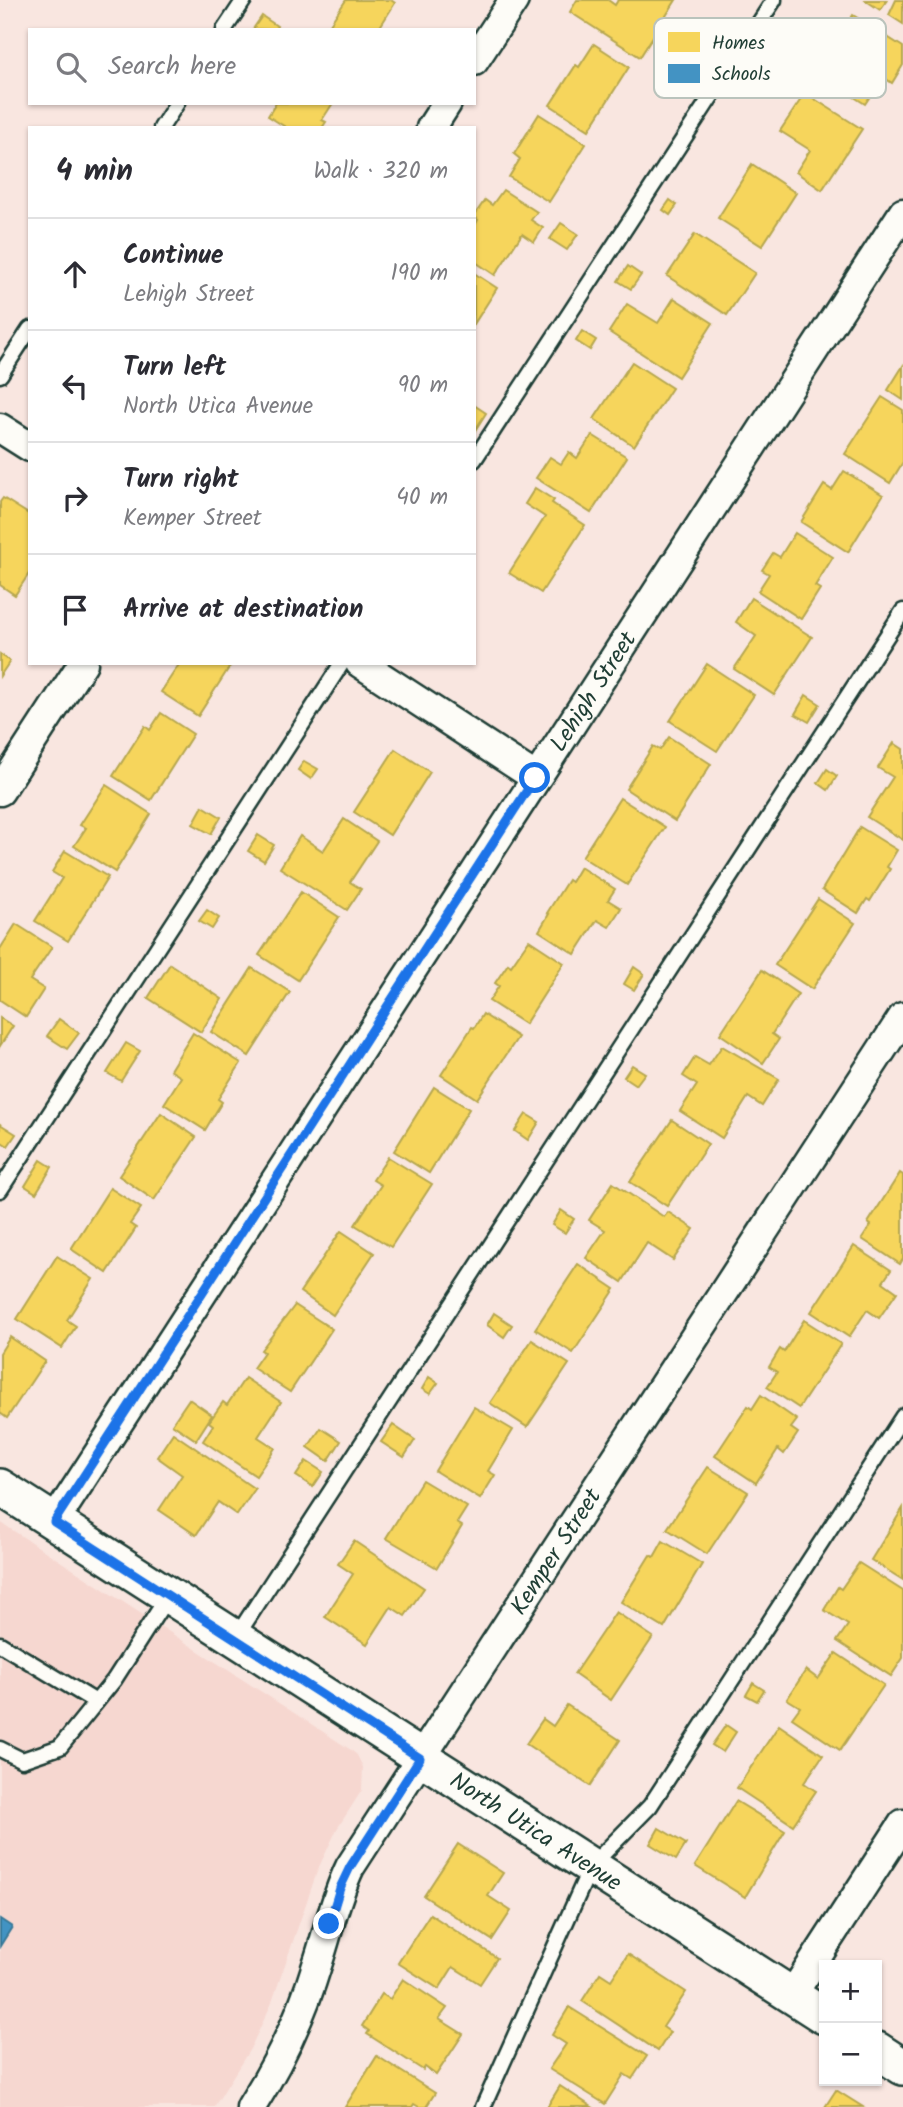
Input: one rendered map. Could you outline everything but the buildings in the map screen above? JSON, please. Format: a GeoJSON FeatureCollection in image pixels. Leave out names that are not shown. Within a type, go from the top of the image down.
{"type":"FeatureCollection","features":[{"type":"Feature","properties":{"kind":"street"},"geometry":{"type":"LineString","coordinates":[[476,58],[514,0]]}},
{"type":"Feature","properties":{"kind":"street"},"geometry":{"type":"LineString","coordinates":[[432,126],[446,105]]}},
{"type":"Feature","properties":{"kind":"street","name":"Lehigh Street"},"geometry":{"type":"LineString","coordinates":[[54,1522],[903,214]]}},
{"type":"Feature","properties":{"kind":"street"},"geometry":{"type":"LineString","coordinates":[[0,428],[28,446]]}},
{"type":"Feature","properties":{"kind":"street"},"geometry":{"type":"LineString","coordinates":[[0,791],[82,665]]}},
{"type":"Feature","properties":{"kind":"street"},"geometry":{"type":"LineString","coordinates":[[363,665],[535,778]]}},
{"type":"Feature","properties":{"kind":"street","name":"Kemper Street"},"geometry":{"type":"LineString","coordinates":[[251,2107],[273,2071],[296,2021],[317,1966],[340,1888],[350,1867],[903,1017]]}},
{"type":"Feature","properties":{"kind":"street","name":"North Utica Avenue"},"geometry":{"type":"LineString","coordinates":[[0,1487],[819,2013]]}},
{"type":"Feature","properties":{"kind":"street"},"geometry":{"type":"LineString","coordinates":[[792,1995],[903,1824]]}},
{"type":"Feature","properties":{"kind":"street"},"geometry":{"type":"LineString","coordinates":[[882,2053],[903,2067]]}},
{"type":"Feature","properties":{"kind":"lane"},"geometry":{"type":"LineString","coordinates":[[225,28],[244,0]]}},
{"type":"Feature","properties":{"kind":"lane"},"geometry":{"type":"LineString","coordinates":[[762,18],[774,0]]}},
{"type":"Feature","properties":{"kind":"lane"},"geometry":{"type":"LineString","coordinates":[[476,457],[710,98]]}},
{"type":"Feature","properties":{"kind":"lane"},"geometry":{"type":"LineString","coordinates":[[162,126],[176,105]]}},
{"type":"Feature","properties":{"kind":"lane"},"geometry":{"type":"LineString","coordinates":[[0,375],[28,332]]}},
{"type":"Feature","properties":{"kind":"lane"},"geometry":{"type":"LineString","coordinates":[[235,1638],[903,611]]}},
{"type":"Feature","properties":{"kind":"lane"},"geometry":{"type":"LineString","coordinates":[[0,1190],[341,665]]}},
{"type":"Feature","properties":{"kind":"lane"},"geometry":{"type":"LineString","coordinates":[[483,2107],[591,1866],[650,1806],[903,1416]]}},
{"type":"Feature","properties":{"kind":"lane"},"geometry":{"type":"LineString","coordinates":[[0,1749],[22,1760],[60,1747],[114,1680],[168,1595]]}},
{"type":"Feature","properties":{"kind":"lane"},"geometry":{"type":"LineString","coordinates":[[0,1644],[96,1702]]}},
{"type":"Feature","properties":{"kind":"shaded area"},"geometry":{"type":"Polygon","coordinates":[[[0,1522],[351,1750],[363,1767],[362,1790],[337,1829],[318,1869],[271,2005],[250,2049],[214,2107],[0,2107],[0,1522]]]}},
{"type":"Feature","properties":{"kind":"route"},"geometry":{"type":"LineString","coordinates":[[329,1924],[340,1888],[350,1867],[420,1758],[54,1522],[535,778]]}}]}
